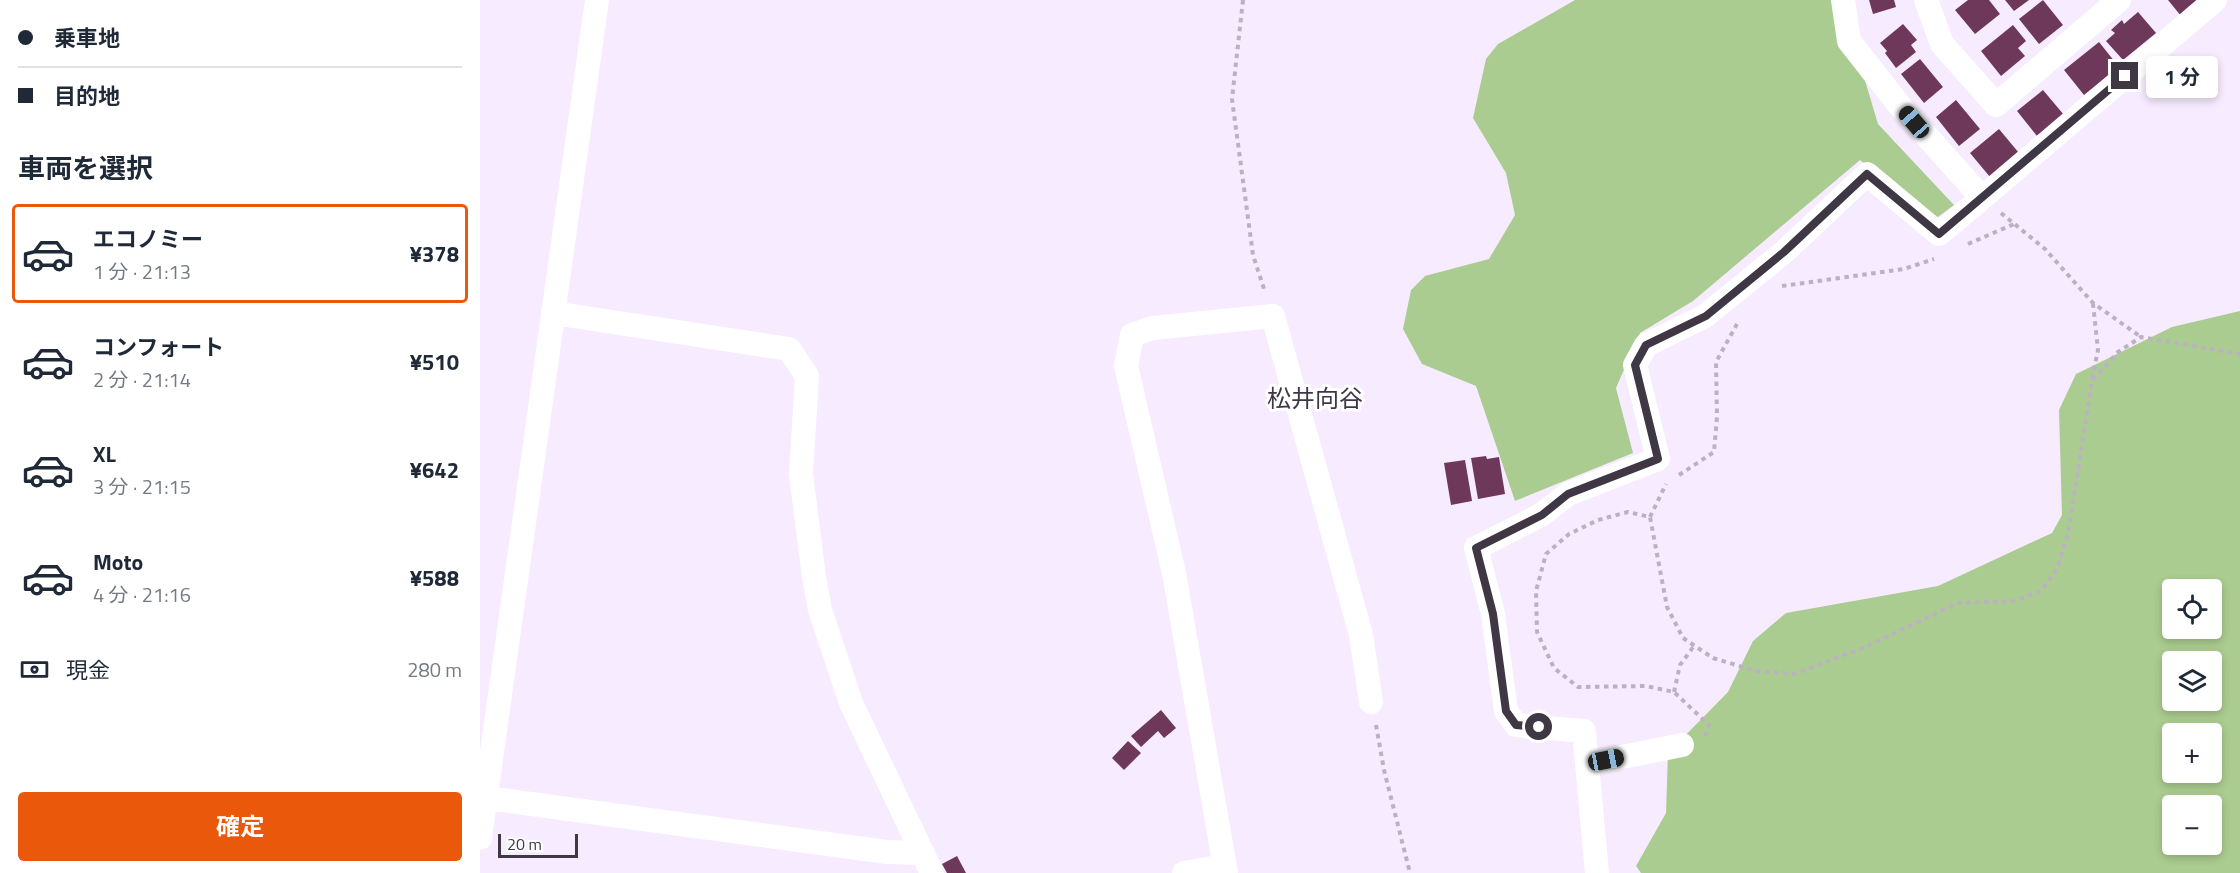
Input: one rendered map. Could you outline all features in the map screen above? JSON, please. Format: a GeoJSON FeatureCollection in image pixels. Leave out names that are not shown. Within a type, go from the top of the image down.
{"type":"FeatureCollection","features":[{"type":"Feature","properties":{"kind":"street"},"geometry":{"type":"LineString","coordinates":[[480,838],[483,797],[597,0]]}},
{"type":"Feature","properties":{"kind":"street"},"geometry":{"type":"LineString","coordinates":[[1843,0],[1849,41],[1900,106],[1982,198]]}},
{"type":"Feature","properties":{"kind":"street"},"geometry":{"type":"LineString","coordinates":[[1926,0],[1942,44],[1996,105],[2119,0]]}},
{"type":"Feature","properties":{"kind":"street"},"geometry":{"type":"LineString","coordinates":[[1597,873],[1584,731],[1516,725],[1506,711],[1493,614],[1476,548],[1542,515],[1568,494],[1658,459],[1635,365],[1646,345],[1706,316],[1784,252],[1867,174],[1939,234],[2215,0]]}},
{"type":"Feature","properties":{"kind":"street"},"geometry":{"type":"LineString","coordinates":[[553,313],[789,349],[807,376],[801,474],[820,610],[851,703],[927,863]]}},
{"type":"Feature","properties":{"kind":"street"},"geometry":{"type":"LineString","coordinates":[[1184,873],[1225,869],[1174,573],[1126,366],[1132,335],[1153,327],[1273,316],[1361,635],[1371,702]]}},
{"type":"Feature","properties":{"kind":"street"},"geometry":{"type":"LineString","coordinates":[[1587,764],[1682,745]]}},
{"type":"Feature","properties":{"kind":"street"},"geometry":{"type":"LineString","coordinates":[[483,797],[887,852],[927,863]]}},
{"type":"Feature","properties":{"kind":"path"},"geometry":{"type":"LineString","coordinates":[[1243,0],[1232,99],[1253,255],[1273,316]]}},
{"type":"Feature","properties":{"kind":"path"},"geometry":{"type":"LineString","coordinates":[[1982,198],[2046,249],[2092,303],[2141,337],[2240,354]]}},
{"type":"Feature","properties":{"kind":"path"},"geometry":{"type":"LineString","coordinates":[[1960,248],[2014,224]]}},
{"type":"Feature","properties":{"kind":"path"},"geometry":{"type":"LineString","coordinates":[[1780,287],[1904,270],[1940,256]]}},
{"type":"Feature","properties":{"kind":"path"},"geometry":{"type":"LineString","coordinates":[[1743,315],[1716,362],[1717,417],[1714,452],[1664,485],[1650,517],[1667,607],[1683,638],[1713,658],[1756,671],[1794,674],[1865,647],[1958,603],[2014,601],[2041,591],[2057,569],[2068,534],[2098,350],[2092,303]]}},
{"type":"Feature","properties":{"kind":"path"},"geometry":{"type":"LineString","coordinates":[[2092,381],[2118,352],[2141,337]]}},
{"type":"Feature","properties":{"kind":"path"},"geometry":{"type":"LineString","coordinates":[[1650,517],[1628,512],[1598,520],[1569,534],[1546,554],[1536,591],[1537,632],[1554,668],[1578,687],[1646,686],[1674,692],[1708,725],[1704,741],[1682,745]]}},
{"type":"Feature","properties":{"kind":"path"},"geometry":{"type":"LineString","coordinates":[[1674,692],[1680,665],[1694,646]]}},
{"type":"Feature","properties":{"kind":"path"},"geometry":{"type":"LineString","coordinates":[[1371,702],[1384,770],[1410,873]]}},
{"type":"Feature","properties":{"kind":"green space"},"geometry":{"type":"Polygon","coordinates":[[[1575,0],[1834,0],[1847,20],[1878,124],[1954,205],[1935,219],[1860,160],[1693,301],[1640,333],[1616,388],[1633,453],[1515,501],[1476,386],[1422,364],[1403,329],[1411,290],[1425,276],[1489,259],[1515,215],[1506,173],[1473,118],[1486,59],[1498,44],[1575,0]]]}},
{"type":"Feature","properties":{"kind":"green space"},"geometry":{"type":"Polygon","coordinates":[[[2240,311],[2240,873],[1641,873],[1636,866],[1666,813],[1668,753],[1728,692],[1753,641],[1786,613],[1938,586],[2052,533],[2062,515],[2059,410],[2076,374],[2172,327],[2240,311]]]}},
{"type":"Feature","properties":{"kind":"building"},"geometry":{"type":"Polygon","coordinates":[[[1869,0],[1894,0],[1896,7],[1873,14],[1869,0]]]}},
{"type":"Feature","properties":{"kind":"building"},"geometry":{"type":"Polygon","coordinates":[[[1968,0],[1989,0],[2000,14],[1975,34],[1955,10],[1968,0]]]}},
{"type":"Feature","properties":{"kind":"building"},"geometry":{"type":"Polygon","coordinates":[[[2005,0],[2029,0],[2014,11],[2005,0]]]}},
{"type":"Feature","properties":{"kind":"building"},"geometry":{"type":"Polygon","coordinates":[[[2043,0],[2063,25],[2039,44],[2019,19],[2043,0]]]}},
{"type":"Feature","properties":{"kind":"building"},"geometry":{"type":"Polygon","coordinates":[[[2168,0],[2200,0],[2181,16],[2168,0]]]}},
{"type":"Feature","properties":{"kind":"building"},"geometry":{"type":"Polygon","coordinates":[[[2138,12],[2156,33],[2123,60],[2106,41],[2115,33],[2111,30],[2122,20],[2124,24],[2138,12]]]}},
{"type":"Feature","properties":{"kind":"building"},"geometry":{"type":"Polygon","coordinates":[[[1903,24],[1917,40],[1911,45],[1916,52],[1896,68],[1880,43],[1903,24]]]}},
{"type":"Feature","properties":{"kind":"building"},"geometry":{"type":"Polygon","coordinates":[[[2013,25],[2026,41],[2018,48],[2025,56],[2001,76],[1981,51],[2013,25]]]}},
{"type":"Feature","properties":{"kind":"building"},"geometry":{"type":"Polygon","coordinates":[[[2099,42],[2119,67],[2084,95],[2064,70],[2099,42]]]}},
{"type":"Feature","properties":{"kind":"building"},"geometry":{"type":"Polygon","coordinates":[[[1920,59],[1943,87],[1924,103],[1901,74],[1920,59]]]}},
{"type":"Feature","properties":{"kind":"building"},"geometry":{"type":"Polygon","coordinates":[[[2043,90],[2064,115],[2037,136],[2017,111],[2043,90]]]}},
{"type":"Feature","properties":{"kind":"building"},"geometry":{"type":"Polygon","coordinates":[[[1956,100],[1980,129],[1959,146],[1936,117],[1956,100]]]}},
{"type":"Feature","properties":{"kind":"building"},"geometry":{"type":"Polygon","coordinates":[[[1999,129],[2019,153],[1990,177],[1970,153],[1999,129]]]}},
{"type":"Feature","properties":{"kind":"building"},"geometry":{"type":"Polygon","coordinates":[[[1486,456],[1487,459],[1499,457],[1505,494],[1478,499],[1471,458],[1486,456]]]}},
{"type":"Feature","properties":{"kind":"building"},"geometry":{"type":"Polygon","coordinates":[[[1465,460],[1472,501],[1451,505],[1444,463],[1465,460]]]}},
{"type":"Feature","properties":{"kind":"building"},"geometry":{"type":"Polygon","coordinates":[[[1161,710],[1176,728],[1164,738],[1158,731],[1141,747],[1131,736],[1161,710]]]}},
{"type":"Feature","properties":{"kind":"building"},"geometry":{"type":"Polygon","coordinates":[[[1128,741],[1141,753],[1124,770],[1112,758],[1128,741]]]}},
{"type":"Feature","properties":{"kind":"building"},"geometry":{"type":"Polygon","coordinates":[[[957,856],[966,873],[947,873],[942,864],[957,856]]]}},
{"type":"Feature","properties":{"kind":"district","name":"松井向谷"},"geometry":{"type":"Point","coordinates":[1315,398]}},
{"type":"Feature","properties":{"kind":"route"},"geometry":{"type":"LineString","coordinates":[[1539,727],[1516,725],[1506,711],[1493,614],[1476,548],[1542,515],[1568,494],[1658,459],[1635,365],[1646,345],[1706,316],[1784,252],[1867,174],[1939,234],[2125,76]]}}]}
